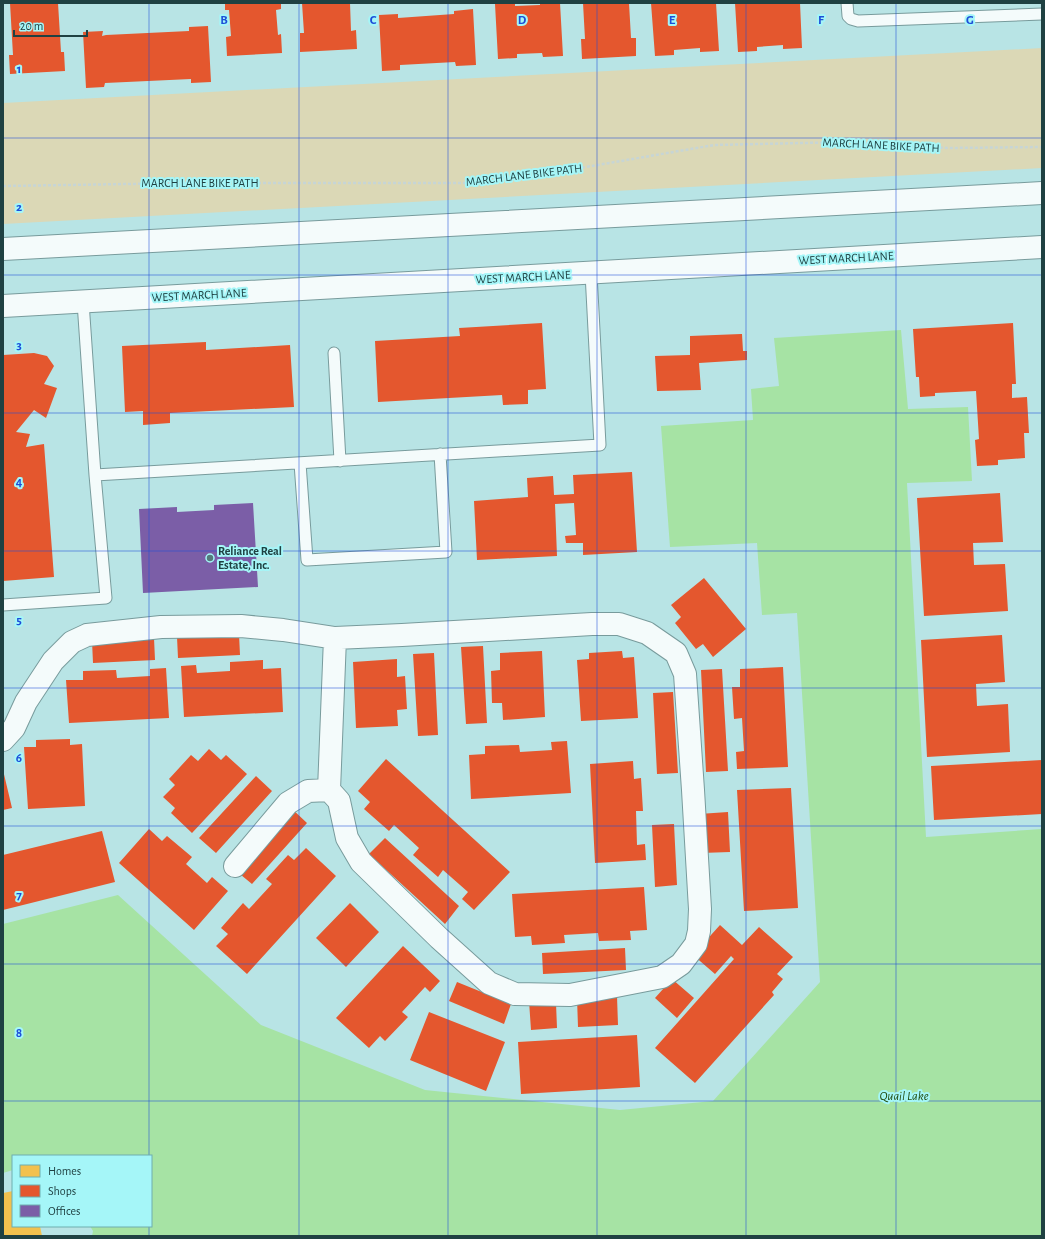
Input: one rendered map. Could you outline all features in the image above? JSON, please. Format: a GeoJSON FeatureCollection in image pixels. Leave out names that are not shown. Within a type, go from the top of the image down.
{"type":"FeatureCollection","features":[{"type":"Feature","properties":{"kind":"main road"},"geometry":{"type":"LineString","coordinates":[[3,249],[1042,193]]}},
{"type":"Feature","properties":{"kind":"main road","name":"WEST MARCH LANE"},"geometry":{"type":"LineString","coordinates":[[3,306],[1042,247]]}},
{"type":"Feature","properties":{"kind":"main road"},"geometry":{"type":"LineString","coordinates":[[3,740],[14,728],[26,702],[53,661],[72,642],[87,635],[161,627],[242,626],[283,630],[335,638],[592,624],[619,624],[647,633],[676,653],[685,674],[694,790],[700,931],[696,944],[681,964],[662,977],[570,995],[515,994],[489,983],[439,938],[361,862],[347,838],[339,801],[329,790],[335,638]]}},
{"type":"Feature","properties":{"kind":"main road"},"geometry":{"type":"LineString","coordinates":[[235,866],[288,803],[308,791],[329,790]]}},
{"type":"Feature","properties":{"kind":"lane"},"geometry":{"type":"LineString","coordinates":[[847,3],[848,16],[851,19],[858,21],[1042,14]]}},
{"type":"Feature","properties":{"kind":"lane"},"geometry":{"type":"LineString","coordinates":[[95,475],[600,445],[591,273]]}},
{"type":"Feature","properties":{"kind":"lane"},"geometry":{"type":"LineString","coordinates":[[3,605],[106,598],[95,475],[83,302]]}},
{"type":"Feature","properties":{"kind":"lane"},"geometry":{"type":"LineString","coordinates":[[334,353],[340,461]]}},
{"type":"Feature","properties":{"kind":"lane"},"geometry":{"type":"LineString","coordinates":[[300,463],[307,560],[446,552],[440,454]]}},
{"type":"Feature","properties":{"kind":"path","name":"MARCH LANE BIKE PATH"},"geometry":{"type":"LineString","coordinates":[[3,186],[199,183],[466,183],[586,167],[714,145],[848,142],[948,148],[1042,147]]}},
{"type":"Feature","properties":{"kind":"shaded area"},"geometry":{"type":"Polygon","coordinates":[[[1042,48],[1042,168],[3,224],[3,103],[1042,48]]]}},
{"type":"Feature","properties":{"kind":"water","name":"Quail Lake"},"geometry":{"type":"Polygon","coordinates":[[[901,330],[908,409],[968,407],[972,481],[907,483],[926,837],[1042,829],[1042,1236],[92,1236],[93,1231],[91,1227],[152,1227],[152,1155],[12,1155],[12,1170],[3,1173],[3,924],[118,895],[261,1025],[425,1090],[620,1110],[713,1101],[820,982],[797,613],[762,615],[757,543],[670,547],[661,426],[753,420],[751,389],[779,386],[774,338],[901,330]]]}},
{"type":"Feature","properties":{"kind":"building: Homes"},"geometry":{"type":"Polygon","coordinates":[[[12,1191],[12,1227],[40,1227],[42,1236],[3,1236],[3,1193],[12,1191]]]}},
{"type":"Feature","properties":{"kind":"building: Shops"},"geometry":{"type":"Polygon","coordinates":[[[10,3],[58,3],[61,52],[64,52],[65,71],[10,74],[9,55],[13,55],[10,3]]]}},
{"type":"Feature","properties":{"kind":"building: Shops"},"geometry":{"type":"Polygon","coordinates":[[[225,3],[281,3],[281,9],[276,10],[278,35],[281,34],[282,53],[227,56],[226,37],[231,36],[229,10],[225,10],[225,3]]]}},
{"type":"Feature","properties":{"kind":"building: Shops"},"geometry":{"type":"Polygon","coordinates":[[[302,3],[350,3],[351,31],[356,30],[357,49],[300,52],[300,33],[304,33],[302,3]]]}},
{"type":"Feature","properties":{"kind":"building: Shops"},"geometry":{"type":"Polygon","coordinates":[[[515,3],[515,6],[540,5],[540,3],[560,3],[563,56],[543,57],[542,53],[517,54],[517,58],[498,59],[495,4],[515,3]]]}},
{"type":"Feature","properties":{"kind":"building: Shops"},"geometry":{"type":"Polygon","coordinates":[[[583,3],[629,3],[631,38],[636,38],[636,56],[582,59],[581,39],[585,39],[583,3]]]}},
{"type":"Feature","properties":{"kind":"building: Shops"},"geometry":{"type":"Polygon","coordinates":[[[651,3],[716,3],[719,51],[700,52],[700,48],[674,50],[674,55],[655,56],[651,3]]]}},
{"type":"Feature","properties":{"kind":"building: Shops"},"geometry":{"type":"Polygon","coordinates":[[[735,3],[800,3],[802,48],[783,49],[783,45],[757,47],[757,51],[738,52],[735,3]]]}},
{"type":"Feature","properties":{"kind":"building: Shops"},"geometry":{"type":"Polygon","coordinates":[[[473,9],[476,65],[456,66],[455,62],[400,65],[400,70],[382,71],[379,15],[398,14],[398,18],[454,14],[454,11],[473,9]]]}},
{"type":"Feature","properties":{"kind":"building: Shops"},"geometry":{"type":"Polygon","coordinates":[[[208,26],[211,82],[191,83],[191,79],[105,83],[104,87],[86,88],[83,32],[103,31],[102,36],[189,31],[189,27],[208,26]]]}},
{"type":"Feature","properties":{"kind":"building: Shops"},"geometry":{"type":"Polygon","coordinates":[[[542,323],[546,389],[528,390],[528,404],[503,405],[502,395],[378,402],[375,341],[460,336],[459,328],[542,323]]]}},
{"type":"Feature","properties":{"kind":"building: Shops"},"geometry":{"type":"Polygon","coordinates":[[[1013,323],[1016,384],[1012,384],[1012,398],[1027,397],[1029,433],[1024,433],[1025,458],[998,460],[998,465],[977,466],[975,440],[979,439],[976,391],[935,393],[935,396],[920,397],[919,377],[916,377],[913,329],[1013,323]]]}},
{"type":"Feature","properties":{"kind":"building: Shops"},"geometry":{"type":"Polygon","coordinates":[[[742,334],[743,351],[747,351],[747,360],[699,363],[701,390],[657,391],[655,356],[690,355],[690,336],[742,334]]]}},
{"type":"Feature","properties":{"kind":"building: Shops"},"geometry":{"type":"Polygon","coordinates":[[[206,342],[206,350],[290,345],[294,407],[170,413],[170,423],[143,425],[143,411],[125,412],[122,346],[206,342]]]}},
{"type":"Feature","properties":{"kind":"building: Shops"},"geometry":{"type":"Polygon","coordinates":[[[34,353],[47,356],[54,366],[44,384],[57,388],[46,418],[34,410],[16,432],[30,434],[26,447],[44,444],[54,577],[3,581],[3,355],[34,353]]]}},
{"type":"Feature","properties":{"kind":"building: Shops"},"geometry":{"type":"Polygon","coordinates":[[[632,472],[637,552],[583,555],[583,543],[566,543],[565,536],[576,535],[574,503],[555,504],[557,556],[477,560],[474,501],[528,497],[527,478],[553,476],[554,495],[574,494],[573,475],[632,472]]]}},
{"type":"Feature","properties":{"kind":"building: Shops"},"geometry":{"type":"Polygon","coordinates":[[[1000,493],[1003,542],[973,543],[974,565],[1005,564],[1008,611],[924,616],[917,498],[1000,493]]]}},
{"type":"Feature","properties":{"kind":"building: Shops"},"geometry":{"type":"Polygon","coordinates":[[[704,578],[746,629],[713,657],[703,644],[696,649],[675,623],[681,617],[671,605],[704,578]]]}},
{"type":"Feature","properties":{"kind":"building: Shops"},"geometry":{"type":"Polygon","coordinates":[[[239,634],[240,655],[178,658],[177,637],[239,634]]]}},
{"type":"Feature","properties":{"kind":"building: Shops"},"geometry":{"type":"Polygon","coordinates":[[[1002,635],[1005,682],[976,684],[977,706],[1008,704],[1010,752],[927,757],[921,640],[1002,635]]]}},
{"type":"Feature","properties":{"kind":"building: Shops"},"geometry":{"type":"Polygon","coordinates":[[[154,638],[155,660],[93,663],[92,641],[154,638]]]}},
{"type":"Feature","properties":{"kind":"building: Shops"},"geometry":{"type":"Polygon","coordinates":[[[483,646],[487,723],[466,724],[461,647],[483,646]]]}},
{"type":"Feature","properties":{"kind":"building: Shops"},"geometry":{"type":"Polygon","coordinates":[[[542,651],[545,717],[503,720],[502,703],[492,703],[491,671],[500,670],[500,653],[542,651]]]}},
{"type":"Feature","properties":{"kind":"building: Shops"},"geometry":{"type":"Polygon","coordinates":[[[622,651],[623,658],[634,657],[638,718],[581,721],[577,660],[589,659],[589,653],[622,651]]]}},
{"type":"Feature","properties":{"kind":"building: Shops"},"geometry":{"type":"Polygon","coordinates":[[[434,653],[438,735],[418,736],[413,654],[434,653]]]}},
{"type":"Feature","properties":{"kind":"building: Shops"},"geometry":{"type":"Polygon","coordinates":[[[397,659],[397,677],[405,676],[407,709],[397,710],[398,726],[356,728],[353,662],[397,659]]]}},
{"type":"Feature","properties":{"kind":"building: Shops"},"geometry":{"type":"Polygon","coordinates":[[[263,660],[263,669],[281,668],[283,712],[184,717],[181,666],[196,665],[197,673],[230,671],[230,662],[263,660]]]}},
{"type":"Feature","properties":{"kind":"building: Shops"},"geometry":{"type":"Polygon","coordinates":[[[783,667],[788,767],[737,769],[736,752],[744,751],[742,718],[734,719],[732,687],[740,687],[740,669],[783,667]]]}},
{"type":"Feature","properties":{"kind":"building: Shops"},"geometry":{"type":"Polygon","coordinates":[[[166,668],[169,718],[69,723],[66,680],[83,680],[83,671],[116,670],[117,678],[150,676],[150,669],[166,668]]]}},
{"type":"Feature","properties":{"kind":"building: Shops"},"geometry":{"type":"Polygon","coordinates":[[[722,669],[728,771],[706,772],[701,670],[722,669]]]}},
{"type":"Feature","properties":{"kind":"building: Shops"},"geometry":{"type":"Polygon","coordinates":[[[673,692],[678,773],[657,774],[653,693],[673,692]]]}},
{"type":"Feature","properties":{"kind":"building: Shops"},"geometry":{"type":"Polygon","coordinates":[[[70,739],[70,745],[82,744],[85,806],[28,809],[24,747],[36,747],[36,740],[70,739]]]}},
{"type":"Feature","properties":{"kind":"building: Shops"},"geometry":{"type":"Polygon","coordinates":[[[567,741],[571,793],[471,799],[469,755],[485,754],[485,746],[519,745],[520,752],[552,750],[551,742],[567,741]]]}},
{"type":"Feature","properties":{"kind":"building: Shops"},"geometry":{"type":"Polygon","coordinates":[[[209,749],[221,760],[226,755],[247,774],[192,833],[171,813],[175,808],[163,797],[175,785],[169,779],[191,755],[198,761],[209,749]]]}},
{"type":"Feature","properties":{"kind":"building: Shops"},"geometry":{"type":"Polygon","coordinates":[[[386,759],[510,872],[474,910],[462,899],[468,892],[443,870],[438,877],[413,855],[419,848],[394,825],[389,831],[364,809],[370,802],[358,791],[386,759]]]}},
{"type":"Feature","properties":{"kind":"building: Shops"},"geometry":{"type":"Polygon","coordinates":[[[1042,760],[1042,814],[934,820],[931,766],[1042,760]]]}},
{"type":"Feature","properties":{"kind":"building: Shops"},"geometry":{"type":"Polygon","coordinates":[[[633,761],[634,779],[641,778],[643,811],[636,811],[637,845],[645,844],[646,860],[595,863],[590,764],[633,761]]]}},
{"type":"Feature","properties":{"kind":"building: Shops"},"geometry":{"type":"Polygon","coordinates":[[[3,770],[12,808],[3,810],[3,770]]]}},
{"type":"Feature","properties":{"kind":"building: Shops"},"geometry":{"type":"Polygon","coordinates":[[[256,776],[272,791],[216,853],[199,838],[256,776]]]}},
{"type":"Feature","properties":{"kind":"building: Shops"},"geometry":{"type":"Polygon","coordinates":[[[791,788],[798,908],[744,911],[737,790],[791,788]]]}},
{"type":"Feature","properties":{"kind":"building: Shops"},"geometry":{"type":"Polygon","coordinates":[[[291,808],[307,823],[252,884],[235,870],[291,808]]]}},
{"type":"Feature","properties":{"kind":"building: Shops"},"geometry":{"type":"Polygon","coordinates":[[[728,812],[730,852],[701,853],[699,814],[728,812]]]}},
{"type":"Feature","properties":{"kind":"building: Shops"},"geometry":{"type":"Polygon","coordinates":[[[674,824],[677,885],[655,887],[652,825],[674,824]]]}},
{"type":"Feature","properties":{"kind":"building: Shops"},"geometry":{"type":"Polygon","coordinates":[[[149,829],[162,841],[167,836],[192,857],[186,864],[207,883],[212,877],[228,891],[194,930],[119,863],[149,829]]]}},
{"type":"Feature","properties":{"kind":"building: Shops"},"geometry":{"type":"Polygon","coordinates":[[[102,831],[115,882],[3,910],[3,855],[102,831]]]}},
{"type":"Feature","properties":{"kind":"building: Shops"},"geometry":{"type":"Polygon","coordinates":[[[385,838],[459,906],[445,924],[369,854],[385,838]]]}},
{"type":"Feature","properties":{"kind":"building: Shops"},"geometry":{"type":"Polygon","coordinates":[[[306,848],[336,876],[247,974],[216,946],[228,934],[221,928],[243,903],[249,909],[272,884],[266,879],[288,855],[294,860],[306,848]]]}},
{"type":"Feature","properties":{"kind":"building: Shops"},"geometry":{"type":"Polygon","coordinates":[[[644,887],[647,930],[630,931],[631,940],[599,941],[598,933],[564,935],[565,943],[532,945],[531,936],[515,937],[512,894],[644,887]]]}},
{"type":"Feature","properties":{"kind":"building: Shops"},"geometry":{"type":"Polygon","coordinates":[[[350,903],[379,932],[346,967],[316,938],[350,903]]]}},
{"type":"Feature","properties":{"kind":"building: Shops"},"geometry":{"type":"Polygon","coordinates":[[[720,925],[742,945],[759,927],[793,957],[777,974],[783,979],[772,992],[774,995],[695,1083],[655,1048],[734,959],[731,956],[715,974],[693,955],[720,925]]]}},
{"type":"Feature","properties":{"kind":"building: Shops"},"geometry":{"type":"Polygon","coordinates":[[[403,946],[440,981],[430,992],[425,987],[402,1012],[408,1017],[385,1041],[380,1036],[369,1048],[336,1018],[403,946]]]}},
{"type":"Feature","properties":{"kind":"building: Shops"},"geometry":{"type":"Polygon","coordinates":[[[625,948],[626,970],[543,974],[542,953],[625,948]]]}},
{"type":"Feature","properties":{"kind":"building: Shops"},"geometry":{"type":"Polygon","coordinates":[[[672,979],[694,998],[677,1018],[655,998],[672,979]]]}},
{"type":"Feature","properties":{"kind":"building: Shops"},"geometry":{"type":"Polygon","coordinates":[[[457,982],[511,1004],[504,1024],[449,1001],[457,982]]]}},
{"type":"Feature","properties":{"kind":"building: Shops"},"geometry":{"type":"Polygon","coordinates":[[[617,996],[618,1025],[578,1027],[577,998],[617,996]]]}},
{"type":"Feature","properties":{"kind":"building: Shops"},"geometry":{"type":"Polygon","coordinates":[[[529,1001],[556,1003],[557,1028],[531,1030],[529,1001]]]}},
{"type":"Feature","properties":{"kind":"building: Shops"},"geometry":{"type":"Polygon","coordinates":[[[429,1012],[505,1042],[486,1091],[410,1060],[429,1012]]]}},
{"type":"Feature","properties":{"kind":"building: Shops"},"geometry":{"type":"Polygon","coordinates":[[[637,1035],[640,1087],[521,1094],[518,1042],[637,1035]]]}},
{"type":"Feature","properties":{"kind":"building: Offices"},"geometry":{"type":"Polygon","coordinates":[[[253,503],[258,587],[143,593],[139,509],[177,507],[177,512],[214,510],[214,505],[253,503]]]}},
{"type":"Feature","properties":{"kind":"place","name":"Reliance Real Estate, Inc."},"geometry":{"type":"Point","coordinates":[210,558]}}]}
